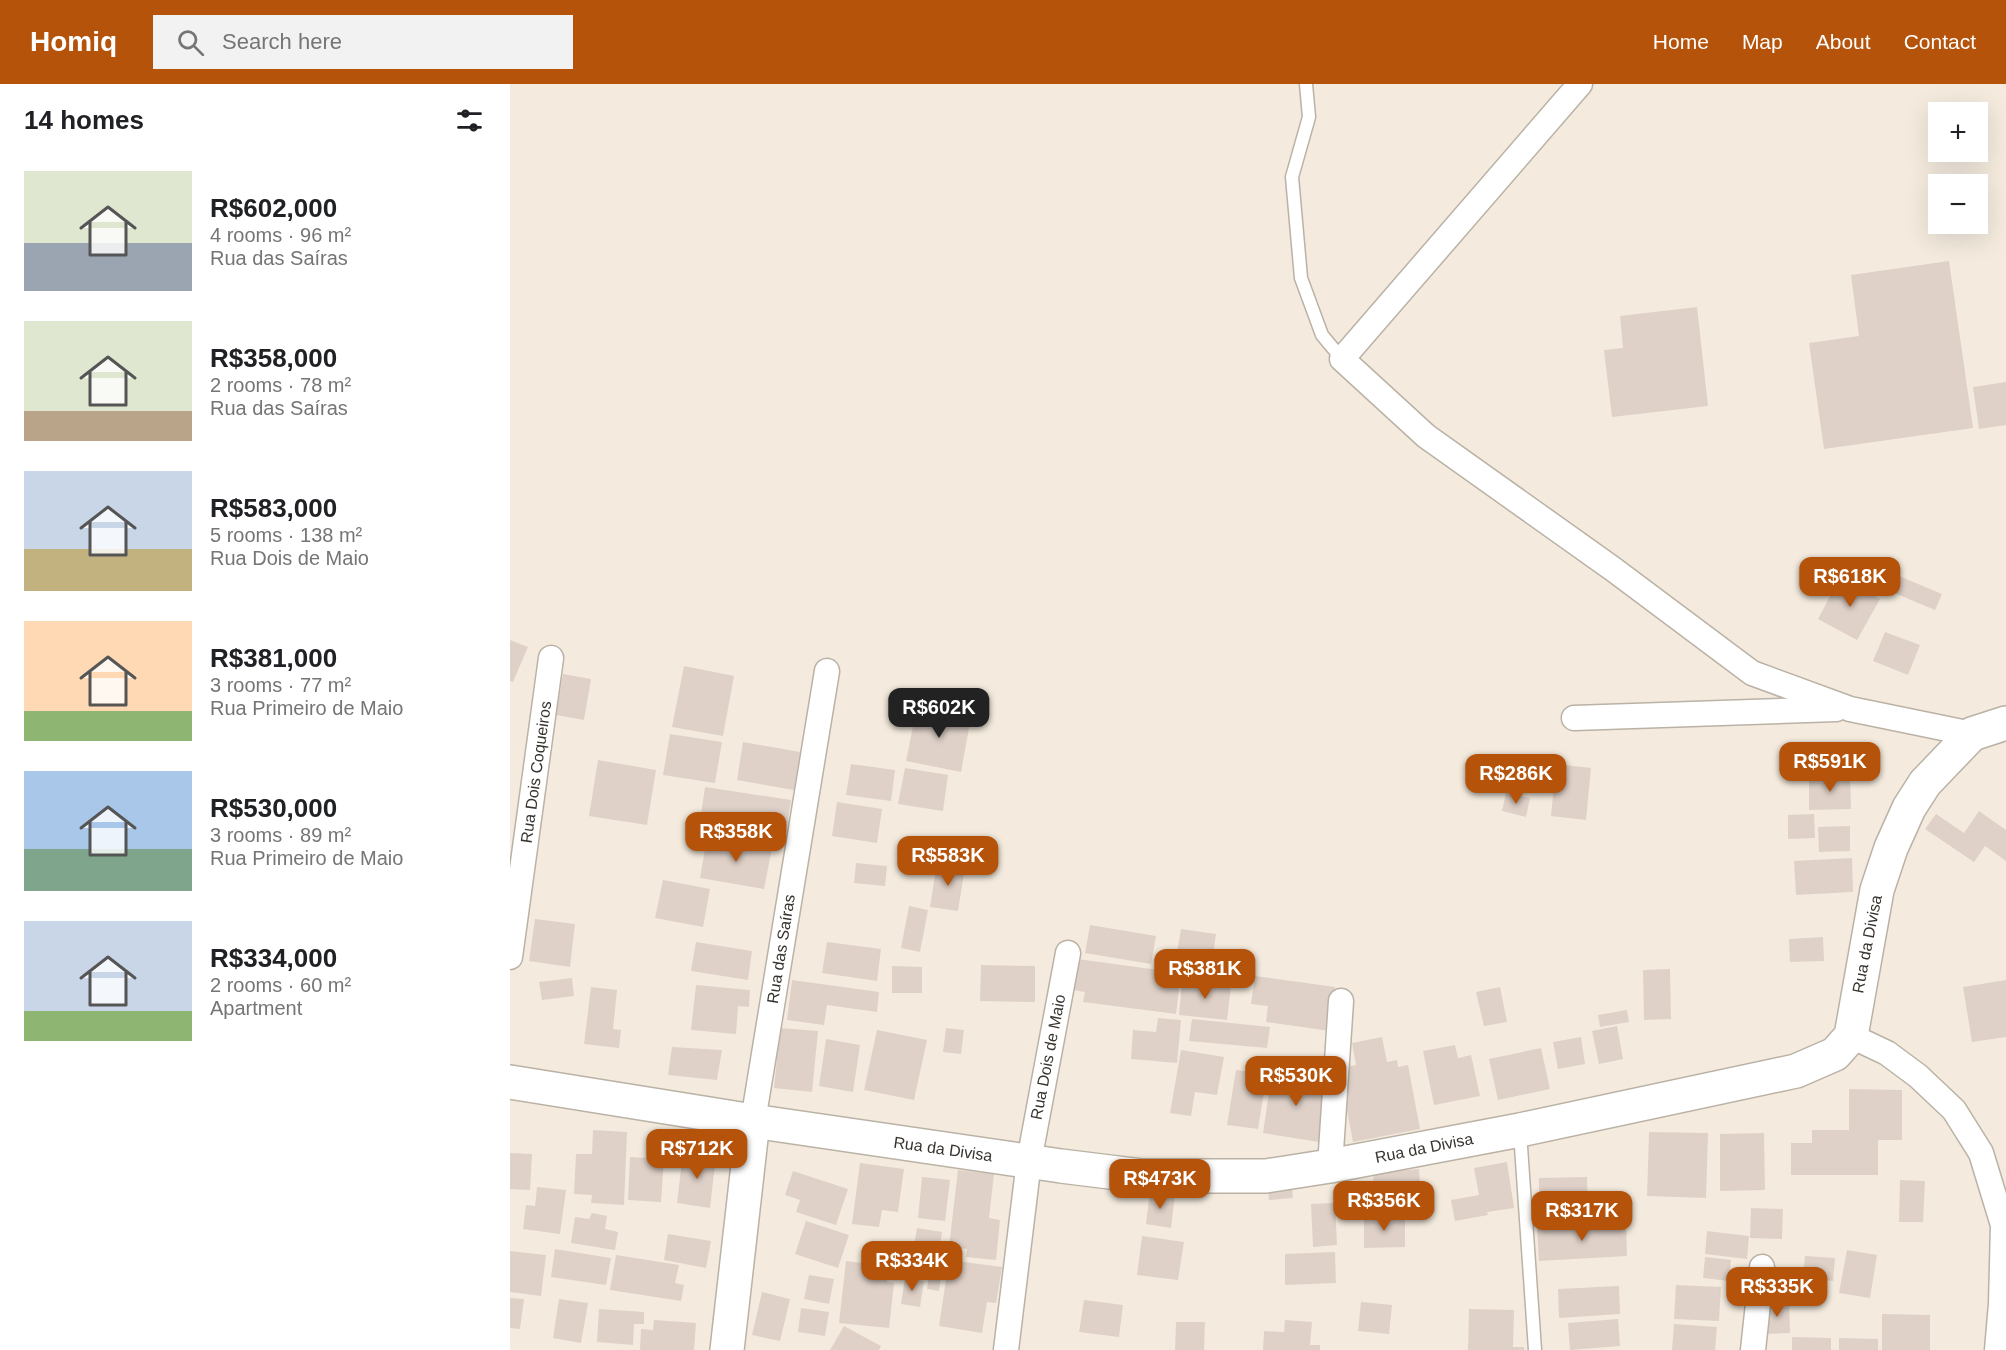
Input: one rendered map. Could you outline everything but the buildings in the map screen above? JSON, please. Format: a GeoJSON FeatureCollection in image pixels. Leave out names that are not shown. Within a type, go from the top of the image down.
{"type":"FeatureCollection","features":[{"type":"Feature","properties":{"kind":"street"},"geometry":{"type":"LineString","coordinates":[[1580,84],[1342,359],[1426,436],[1613,569],[1752,673],[1850,709],[1972,734]]}},
{"type":"Feature","properties":{"kind":"street","name":"Rua Dois Coqueiros"},"geometry":{"type":"LineString","coordinates":[[510,957],[551,658]]}},
{"type":"Feature","properties":{"kind":"street","name":"Rua das Saíras"},"geometry":{"type":"LineString","coordinates":[[753,1121],[827,671]]}},
{"type":"Feature","properties":{"kind":"street"},"geometry":{"type":"LineString","coordinates":[[1574,718],[1850,709]]}},
{"type":"Feature","properties":{"kind":"street","name":"Rua da Divisa"},"geometry":{"type":"LineString","coordinates":[[510,1082],[753,1121],[1142,1176],[1266,1176],[1520,1130],[1796,1071],[1834,1054],[1851,1036],[1877,890],[1891,848],[1909,808],[1925,783],[1972,734],[2006,723]]}},
{"type":"Feature","properties":{"kind":"street","name":"Rua Dois de Maio"},"geometry":{"type":"LineString","coordinates":[[1006,1350],[1029,1161],[1068,953]]}},
{"type":"Feature","properties":{"kind":"street"},"geometry":{"type":"LineString","coordinates":[[1330,1166],[1341,1001]]}},
{"type":"Feature","properties":{"kind":"street"},"geometry":{"type":"LineString","coordinates":[[1851,1036],[1887,1053],[1918,1076],[1954,1110],[1981,1153],[2003,1225],[1997,1350]]}},
{"type":"Feature","properties":{"kind":"street"},"geometry":{"type":"LineString","coordinates":[[727,1350],[753,1121]]}},
{"type":"Feature","properties":{"kind":"street"},"geometry":{"type":"LineString","coordinates":[[1753,1350],[1762,1267]]}},
{"type":"Feature","properties":{"kind":"lane"},"geometry":{"type":"LineString","coordinates":[[1306,84],[1309,117],[1292,177],[1301,278],[1322,335],[1342,359]]}},
{"type":"Feature","properties":{"kind":"lane"},"geometry":{"type":"LineString","coordinates":[[1520,1130],[1535,1350]]}}]}
